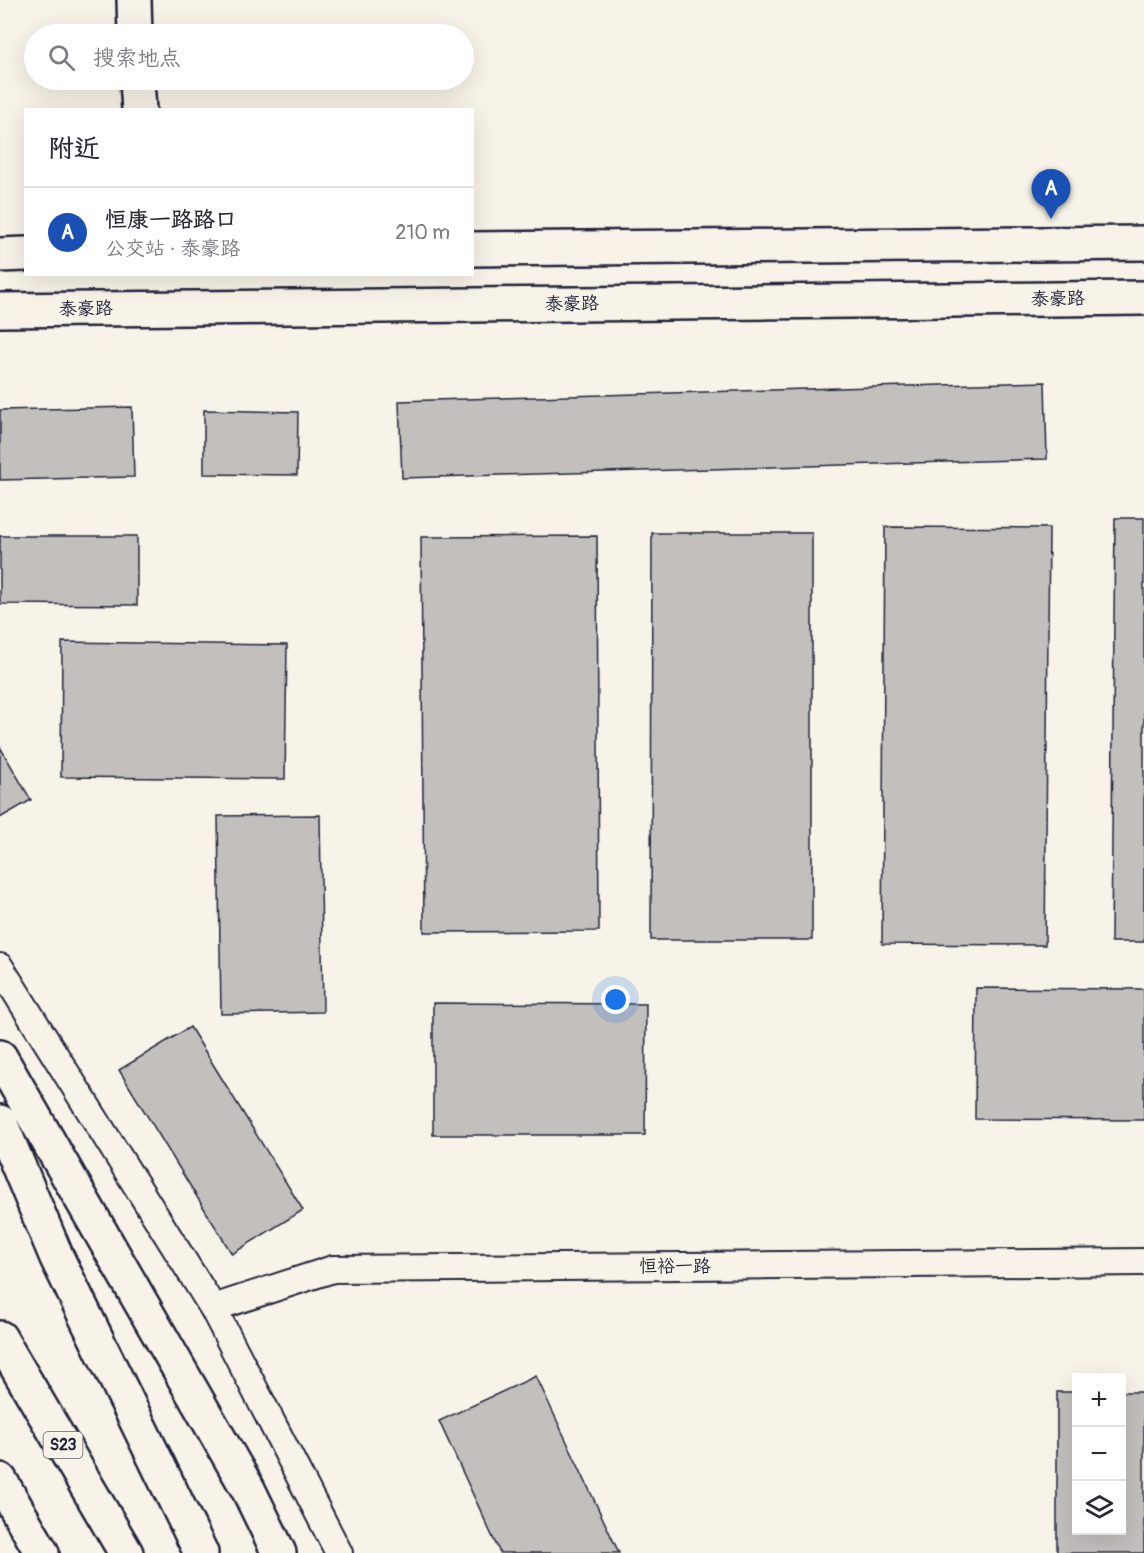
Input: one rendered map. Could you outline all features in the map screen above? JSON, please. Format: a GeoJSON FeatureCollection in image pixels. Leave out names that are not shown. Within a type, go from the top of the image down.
{"type":"FeatureCollection","features":[{"type":"Feature","properties":{"kind":"main road"},"geometry":{"type":"LineString","coordinates":[[134,0],[135,24]]}},
{"type":"Feature","properties":{"kind":"main road"},"geometry":{"type":"LineString","coordinates":[[138,90],[139,108]]}},
{"type":"Feature","properties":{"kind":"main road"},"geometry":{"type":"LineString","coordinates":[[474,249],[1144,243]]}},
{"type":"Feature","properties":{"kind":"main road"},"geometry":{"type":"LineString","coordinates":[[0,255],[24,254]]}},
{"type":"Feature","properties":{"kind":"main road","name":"泰豪路"},"geometry":{"type":"LineString","coordinates":[[0,310],[1144,298]]}},
{"type":"Feature","properties":{"kind":"main road"},"geometry":{"type":"LineString","coordinates":[[0,1057],[248,1489],[279,1553]]}},
{"type":"Feature","properties":{"kind":"main road"},"geometry":{"type":"LineString","coordinates":[[0,1122],[57,1258],[201,1553]]}},
{"type":"Feature","properties":{"kind":"main road","name":"S23"},"geometry":{"type":"LineString","coordinates":[[0,1338],[126,1553]]}},
{"type":"Feature","properties":{"kind":"main road"},"geometry":{"type":"LineString","coordinates":[[0,1480],[42,1553]]}},
{"type":"Feature","properties":{"kind":"street"},"geometry":{"type":"LineString","coordinates":[[0,967],[213,1308],[339,1553]]}},
{"type":"Feature","properties":{"kind":"street","name":"恒裕一路"},"geometry":{"type":"LineString","coordinates":[[213,1308],[333,1269],[1144,1262]]}},
{"type":"Feature","properties":{"kind":"building"},"geometry":{"type":"Polygon","coordinates":[[[1045,382],[1047,459],[402,478],[399,401],[1045,382]]]}},
{"type":"Feature","properties":{"kind":"building"},"geometry":{"type":"Polygon","coordinates":[[[132,407],[134,477],[0,480],[0,410],[132,407]]]}},
{"type":"Feature","properties":{"kind":"building"},"geometry":{"type":"Polygon","coordinates":[[[204,410],[298,412],[297,475],[204,474],[204,410]]]}},
{"type":"Feature","properties":{"kind":"building"},"geometry":{"type":"Polygon","coordinates":[[[1115,518],[1144,518],[1144,942],[1111,942],[1115,518]]]}},
{"type":"Feature","properties":{"kind":"building"},"geometry":{"type":"Polygon","coordinates":[[[885,527],[1049,528],[1045,945],[882,944],[885,527]]]}},
{"type":"Feature","properties":{"kind":"building"},"geometry":{"type":"Polygon","coordinates":[[[652,533],[812,533],[812,940],[651,940],[652,533]]]}},
{"type":"Feature","properties":{"kind":"building"},"geometry":{"type":"Polygon","coordinates":[[[0,536],[137,536],[137,605],[0,604],[0,536]]]}},
{"type":"Feature","properties":{"kind":"building"},"geometry":{"type":"Polygon","coordinates":[[[597,536],[599,931],[424,932],[421,537],[597,536]]]}},
{"type":"Feature","properties":{"kind":"building"},"geometry":{"type":"Polygon","coordinates":[[[62,642],[287,645],[285,779],[61,777],[62,642]]]}},
{"type":"Feature","properties":{"kind":"building"},"geometry":{"type":"Polygon","coordinates":[[[0,747],[31,800],[0,818],[0,747]]]}},
{"type":"Feature","properties":{"kind":"building"},"geometry":{"type":"Polygon","coordinates":[[[320,815],[323,1012],[221,1014],[218,816],[320,815]]]}},
{"type":"Feature","properties":{"kind":"building"},"geometry":{"type":"Polygon","coordinates":[[[976,988],[1144,989],[1144,1120],[975,1119],[976,988]]]}},
{"type":"Feature","properties":{"kind":"building"},"geometry":{"type":"Polygon","coordinates":[[[433,1003],[646,1004],[645,1135],[433,1135],[433,1003]]]}},
{"type":"Feature","properties":{"kind":"building"},"geometry":{"type":"Polygon","coordinates":[[[190,1027],[303,1210],[232,1254],[119,1070],[190,1027]]]}},
{"type":"Feature","properties":{"kind":"building"},"geometry":{"type":"Polygon","coordinates":[[[536,1376],[619,1553],[500,1553],[439,1421],[536,1376]]]}},
{"type":"Feature","properties":{"kind":"building"},"geometry":{"type":"Polygon","coordinates":[[[1057,1392],[1072,1392],[1072,1535],[1126,1535],[1126,1392],[1144,1392],[1144,1553],[1057,1553],[1057,1392]]]}},
{"type":"Feature","properties":{"kind":"place","name":"恒康一路路口"},"geometry":{"type":"Point","coordinates":[1051,219]}}]}
